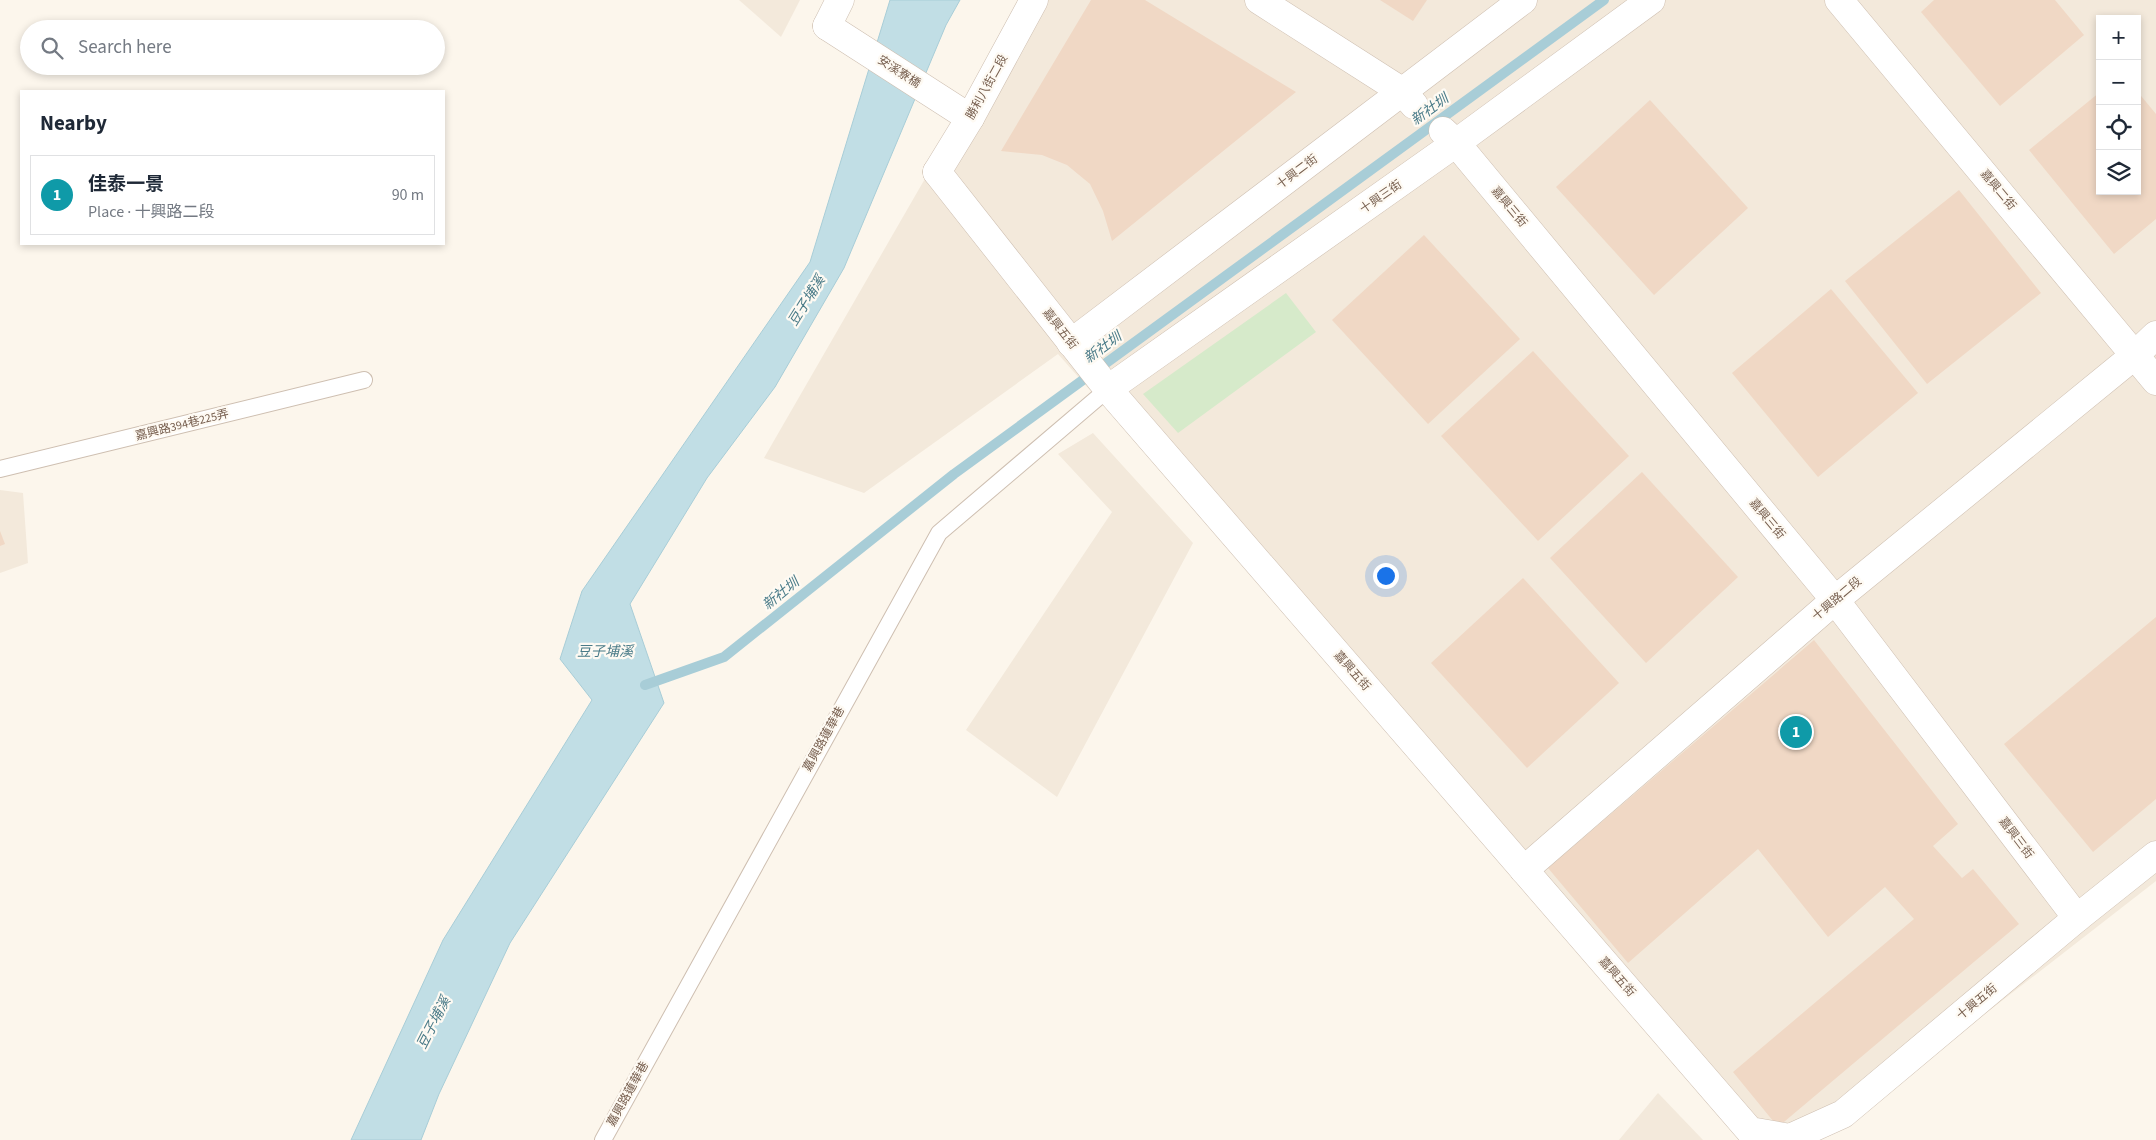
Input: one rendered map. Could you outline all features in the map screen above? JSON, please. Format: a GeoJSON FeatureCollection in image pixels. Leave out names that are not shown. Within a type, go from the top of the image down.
{"type":"FeatureCollection","features":[{"type":"Feature","properties":{"kind":"street","name":"安溪寮橋"},"geometry":{"type":"LineString","coordinates":[[840,0],[827,26],[970,118]]}},
{"type":"Feature","properties":{"kind":"street","name":"勝利八街二段"},"geometry":{"type":"LineString","coordinates":[[937,172],[970,118],[1034,0]]}},
{"type":"Feature","properties":{"kind":"street"},"geometry":{"type":"LineString","coordinates":[[1260,0],[1408,99]]}},
{"type":"Feature","properties":{"kind":"street","name":"十興二街"},"geometry":{"type":"LineString","coordinates":[[1074,347],[1408,99],[1523,0]]}},
{"type":"Feature","properties":{"kind":"street","name":"十興三街"},"geometry":{"type":"LineString","coordinates":[[1106,386],[1449,137],[1650,0]]}},
{"type":"Feature","properties":{"kind":"street","name":"嘉興二街"},"geometry":{"type":"LineString","coordinates":[[1839,0],[2156,381]]}},
{"type":"Feature","properties":{"kind":"street","name":"嘉興三街"},"geometry":{"type":"LineString","coordinates":[[1449,137],[1834,600],[2077,918]]}},
{"type":"Feature","properties":{"kind":"street","name":"嘉興五街"},"geometry":{"type":"LineString","coordinates":[[937,172],[1106,386],[1750,1131],[1790,1138]]}},
{"type":"Feature","properties":{"kind":"street","name":"十興路二段"},"geometry":{"type":"LineString","coordinates":[[1524,870],[1834,600],[2135,355],[2156,335]]}},
{"type":"Feature","properties":{"kind":"street","name":"十興五街"},"geometry":{"type":"LineString","coordinates":[[1790,1138],[1843,1114],[2077,918],[2156,855]]}},
{"type":"Feature","properties":{"kind":"lane","name":"嘉興路394巷225弄"},"geometry":{"type":"LineString","coordinates":[[0,469],[364,380]]}},
{"type":"Feature","properties":{"kind":"lane","name":"嘉興路蓮華巷"},"geometry":{"type":"LineString","coordinates":[[602,1140],[939,533],[1106,386]]}},
{"type":"Feature","properties":{"kind":"shaded area"},"geometry":{"type":"Polygon","coordinates":[[[739,0],[800,0],[781,37],[739,0]]]}},
{"type":"Feature","properties":{"kind":"shaded area"},"geometry":{"type":"Polygon","coordinates":[[[1028,0],[2156,0],[2156,881],[1846,1122],[1751,1140],[1058,354],[864,493],[764,458],[1028,0]]]}},
{"type":"Feature","properties":{"kind":"shaded area"},"geometry":{"type":"Polygon","coordinates":[[[1093,433],[1193,543],[1057,797],[966,730],[1112,512],[1058,454],[1093,433]]]}},
{"type":"Feature","properties":{"kind":"shaded area"},"geometry":{"type":"Polygon","coordinates":[[[0,490],[23,493],[28,563],[0,573],[0,490]]]}},
{"type":"Feature","properties":{"kind":"shaded area"},"geometry":{"type":"Polygon","coordinates":[[[1658,1093],[1703,1140],[1619,1140],[1658,1093]]]}},
{"type":"Feature","properties":{"kind":"green space"},"geometry":{"type":"Polygon","coordinates":[[[1286,293],[1316,332],[1178,433],[1143,394],[1286,293]]]}},
{"type":"Feature","properties":{"kind":"water","name":"豆子埔溪"},"geometry":{"type":"Polygon","coordinates":[[[890,0],[960,0],[946,25],[844,268],[775,387],[707,478],[630,604],[664,703],[510,943],[439,1094],[421,1140],[351,1140],[443,940],[592,700],[560,659],[582,591],[810,262],[890,0]]]}},
{"type":"Feature","properties":{"kind":"building"},"geometry":{"type":"Polygon","coordinates":[[[1091,0],[1145,0],[1296,92],[1112,241],[1103,211],[1090,184],[1067,165],[1042,155],[1001,151],[1091,0]]]}},
{"type":"Feature","properties":{"kind":"building"},"geometry":{"type":"Polygon","coordinates":[[[1380,0],[1427,0],[1413,21],[1380,0]]]}},
{"type":"Feature","properties":{"kind":"building"},"geometry":{"type":"Polygon","coordinates":[[[1934,0],[2055,0],[2084,35],[2000,106],[1921,12],[1934,0]]]}},
{"type":"Feature","properties":{"kind":"building"},"geometry":{"type":"Polygon","coordinates":[[[2096,95],[2096,195],[2141,195],[2141,96],[2156,114],[2156,219],[2114,254],[2029,150],[2096,95]]]}},
{"type":"Feature","properties":{"kind":"building"},"geometry":{"type":"Polygon","coordinates":[[[1650,100],[1748,208],[1654,295],[1556,187],[1650,100]]]}},
{"type":"Feature","properties":{"kind":"building"},"geometry":{"type":"Polygon","coordinates":[[[1959,190],[2041,293],[1927,384],[1845,281],[1959,190]]]}},
{"type":"Feature","properties":{"kind":"building"},"geometry":{"type":"Polygon","coordinates":[[[1424,235],[1520,339],[1428,424],[1332,320],[1424,235]]]}},
{"type":"Feature","properties":{"kind":"building"},"geometry":{"type":"Polygon","coordinates":[[[1831,289],[1918,393],[1818,477],[1732,373],[1831,289]]]}},
{"type":"Feature","properties":{"kind":"building"},"geometry":{"type":"Polygon","coordinates":[[[1533,351],[1629,456],[1538,541],[1441,436],[1533,351]]]}},
{"type":"Feature","properties":{"kind":"building"},"geometry":{"type":"Polygon","coordinates":[[[1642,472],[1738,577],[1646,663],[1550,558],[1642,472]]]}},
{"type":"Feature","properties":{"kind":"building"},"geometry":{"type":"Polygon","coordinates":[[[0,531],[5,544],[0,546],[0,531]]]}},
{"type":"Feature","properties":{"kind":"building"},"geometry":{"type":"Polygon","coordinates":[[[1523,578],[1619,683],[1527,768],[1431,663],[1523,578]]]}},
{"type":"Feature","properties":{"kind":"building"},"geometry":{"type":"Polygon","coordinates":[[[2156,617],[2156,799],[2093,852],[2004,744],[2156,617]]]}},
{"type":"Feature","properties":{"kind":"building"},"geometry":{"type":"Polygon","coordinates":[[[1814,640],[1958,824],[1933,846],[1962,878],[1973,869],[2019,924],[1778,1127],[1733,1072],[1914,919],[1885,887],[1828,937],[1758,849],[1628,963],[1548,868],[1814,640]]]}},
{"type":"Feature","properties":{"kind":"waterway","name":"新社圳"},"geometry":{"type":"LineString","coordinates":[[645,685],[724,657],[954,474],[1604,0]]}},
{"type":"Feature","properties":{"kind":"place","name":"佳泰一景"},"geometry":{"type":"Point","coordinates":[1796,732]}}]}
